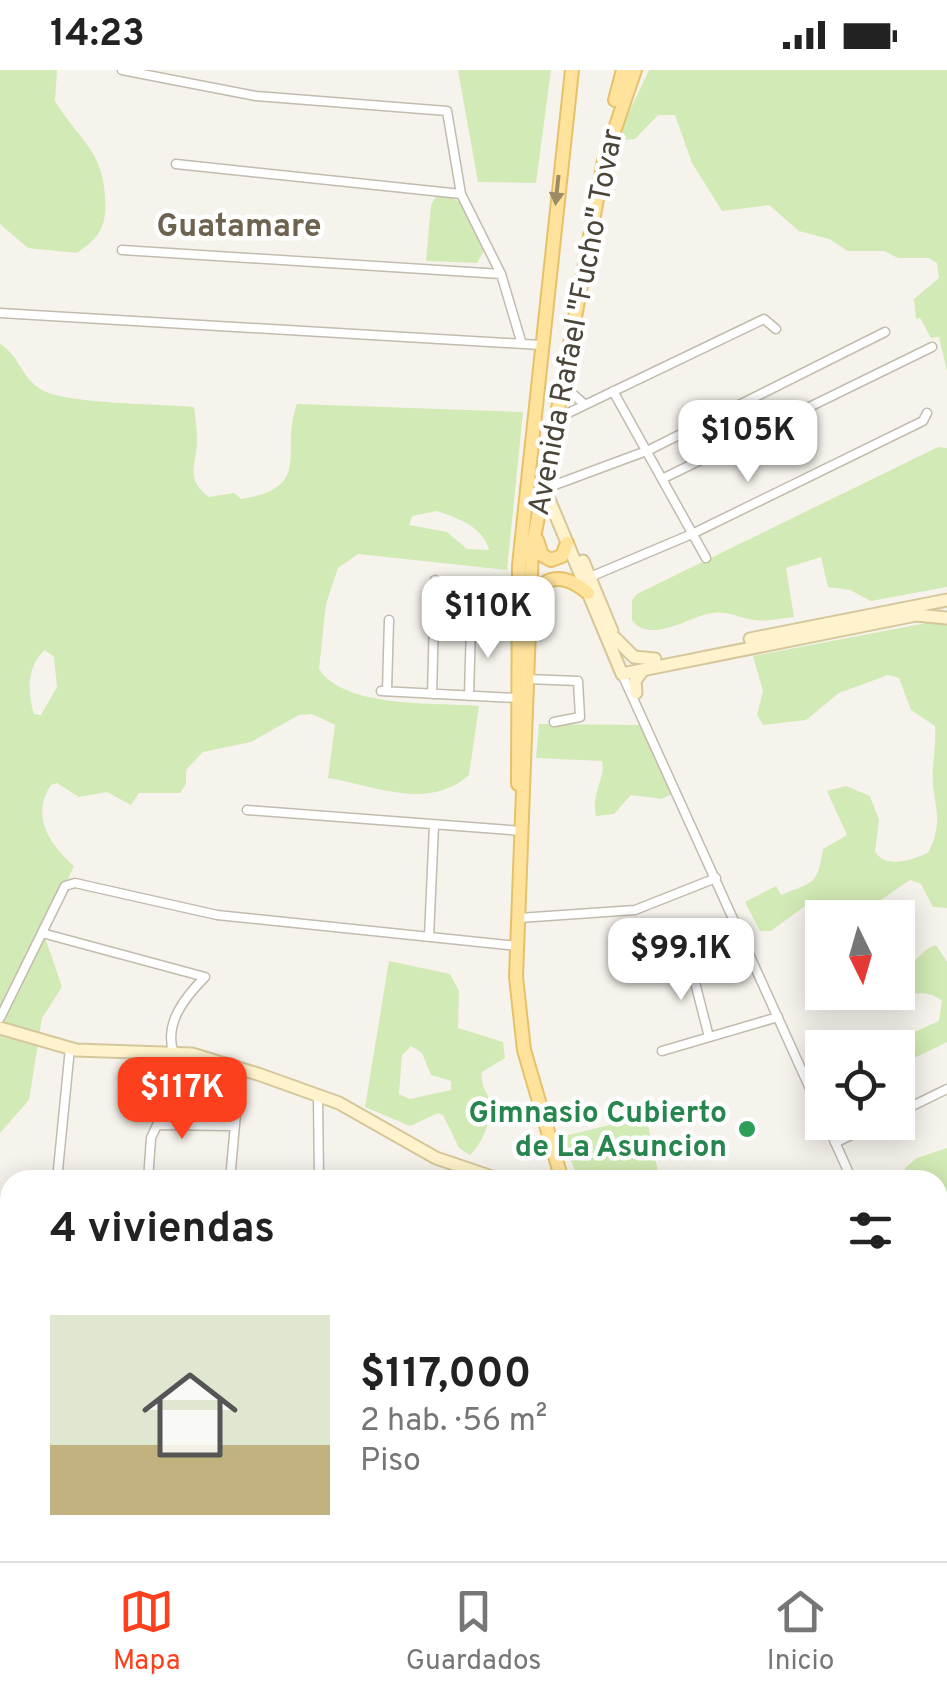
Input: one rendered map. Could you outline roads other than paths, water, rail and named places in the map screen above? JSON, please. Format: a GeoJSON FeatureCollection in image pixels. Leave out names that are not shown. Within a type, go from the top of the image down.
{"type":"FeatureCollection","features":[{"type":"Feature","properties":{"kind":"main road","name":"Avenida Rafael \"Fucho\" Tovar"},"geometry":{"type":"LineString","coordinates":[[523,832],[515,758],[519,564],[571,70]]}},
{"type":"Feature","properties":{"kind":"main road"},"geometry":{"type":"LineString","coordinates":[[604,161],[622,70]]}},
{"type":"Feature","properties":{"kind":"main road","name":"Avenida Rafael \"Fucho\" Tovar"},"geometry":{"type":"LineString","coordinates":[[523,832],[534,525],[546,484],[604,161],[635,70]]}},
{"type":"Feature","properties":{"kind":"main road"},"geometry":{"type":"LineString","coordinates":[[530,450],[546,484]]}},
{"type":"Feature","properties":{"kind":"main road"},"geometry":{"type":"LineString","coordinates":[[534,525],[540,551],[547,558],[562,556],[567,543]]}},
{"type":"Feature","properties":{"kind":"main road"},"geometry":{"type":"LineString","coordinates":[[529,612],[534,596],[546,581],[559,576],[571,579],[588,594]]}},
{"type":"Feature","properties":{"kind":"main road"},"geometry":{"type":"LineString","coordinates":[[523,832],[517,946],[524,1050],[559,1170]]}},
{"type":"Feature","properties":{"kind":"street"},"geometry":{"type":"LineString","coordinates":[[122,70],[256,96],[447,111],[461,194],[502,274],[520,341]]}},
{"type":"Feature","properties":{"kind":"street"},"geometry":{"type":"LineString","coordinates":[[176,164],[461,194]]}},
{"type":"Feature","properties":{"kind":"street"},"geometry":{"type":"LineString","coordinates":[[122,250],[502,274]]}},
{"type":"Feature","properties":{"kind":"street"},"geometry":{"type":"LineString","coordinates":[[0,313],[540,345]]}},
{"type":"Feature","properties":{"kind":"street"},"geometry":{"type":"LineString","coordinates":[[562,416],[583,402],[764,319],[776,329]]}},
{"type":"Feature","properties":{"kind":"street"},"geometry":{"type":"LineString","coordinates":[[575,325],[568,390],[546,484],[588,594],[805,1077]]}},
{"type":"Feature","properties":{"kind":"street"},"geometry":{"type":"LineString","coordinates":[[546,484],[649,450],[885,332]]}},
{"type":"Feature","properties":{"kind":"street"},"geometry":{"type":"LineString","coordinates":[[664,478],[932,347]]}},
{"type":"Feature","properties":{"kind":"street"},"geometry":{"type":"LineString","coordinates":[[568,390],[583,402]]}},
{"type":"Feature","properties":{"kind":"street"},"geometry":{"type":"LineString","coordinates":[[613,390],[706,558]]}},
{"type":"Feature","properties":{"kind":"street"},"geometry":{"type":"LineString","coordinates":[[590,577],[692,534],[922,421],[927,413]]}},
{"type":"Feature","properties":{"kind":"street"},"geometry":{"type":"LineString","coordinates":[[546,484],[590,577],[649,726]]}},
{"type":"Feature","properties":{"kind":"street"},"geometry":{"type":"LineString","coordinates":[[432,694],[435,580]]}},
{"type":"Feature","properties":{"kind":"street"},"geometry":{"type":"LineString","coordinates":[[624,670],[947,600]]}},
{"type":"Feature","properties":{"kind":"street"},"geometry":{"type":"LineString","coordinates":[[615,638],[634,657],[650,664],[916,615],[947,618]]}},
{"type":"Feature","properties":{"kind":"street"},"geometry":{"type":"LineString","coordinates":[[389,620],[384,691],[516,698]]}},
{"type":"Feature","properties":{"kind":"street"},"geometry":{"type":"LineString","coordinates":[[468,696],[470,624]]}},
{"type":"Feature","properties":{"kind":"street"},"geometry":{"type":"LineString","coordinates":[[636,693],[636,681],[650,664]]}},
{"type":"Feature","properties":{"kind":"street"},"geometry":{"type":"LineString","coordinates":[[527,680],[578,681],[580,717],[554,722]]}},
{"type":"Feature","properties":{"kind":"street"},"geometry":{"type":"LineString","coordinates":[[247,810],[523,832]]}},
{"type":"Feature","properties":{"kind":"street"},"geometry":{"type":"LineString","coordinates":[[429,937],[434,824]]}},
{"type":"Feature","properties":{"kind":"street"},"geometry":{"type":"LineString","coordinates":[[518,918],[635,910],[716,878]]}},
{"type":"Feature","properties":{"kind":"street"},"geometry":{"type":"LineString","coordinates":[[0,1018],[65,886],[76,883],[217,915],[517,946]]}},
{"type":"Feature","properties":{"kind":"street"},"geometry":{"type":"LineString","coordinates":[[42,933],[205,977],[174,1018],[170,1034],[174,1054]]}},
{"type":"Feature","properties":{"kind":"street"},"geometry":{"type":"LineString","coordinates":[[689,959],[710,1037]]}},
{"type":"Feature","properties":{"kind":"street"},"geometry":{"type":"LineString","coordinates":[[662,1051],[778,1017]]}},
{"type":"Feature","properties":{"kind":"street"},"geometry":{"type":"LineString","coordinates":[[0,1028],[70,1048],[192,1054],[318,1096],[436,1158],[471,1170]]}},
{"type":"Feature","properties":{"kind":"street"},"geometry":{"type":"LineString","coordinates":[[58,1170],[70,1048]]}},
{"type":"Feature","properties":{"kind":"street"},"geometry":{"type":"LineString","coordinates":[[231,1170],[240,1069]]}},
{"type":"Feature","properties":{"kind":"street"},"geometry":{"type":"LineString","coordinates":[[915,1105],[947,1089]]}},
{"type":"Feature","properties":{"kind":"street"},"geometry":{"type":"LineString","coordinates":[[318,1096],[319,1170]]}},
{"type":"Feature","properties":{"kind":"street"},"geometry":{"type":"LineString","coordinates":[[149,1170],[153,1129],[157,1125],[235,1126]]}},
{"type":"Feature","properties":{"kind":"street"},"geometry":{"type":"LineString","coordinates":[[833,1140],[847,1170]]}},
{"type":"Feature","properties":{"kind":"street"},"geometry":{"type":"LineString","coordinates":[[835,1144],[843,1140]]}},
{"type":"Feature","properties":{"kind":"place","name":"Gimnasio Cubierto de La Asuncion"},"geometry":{"type":"Point","coordinates":[747,1129]}},
{"type":"Feature","properties":{"kind":"district","name":"Guatamare"},"geometry":{"type":"Point","coordinates":[239,225]}}]}
